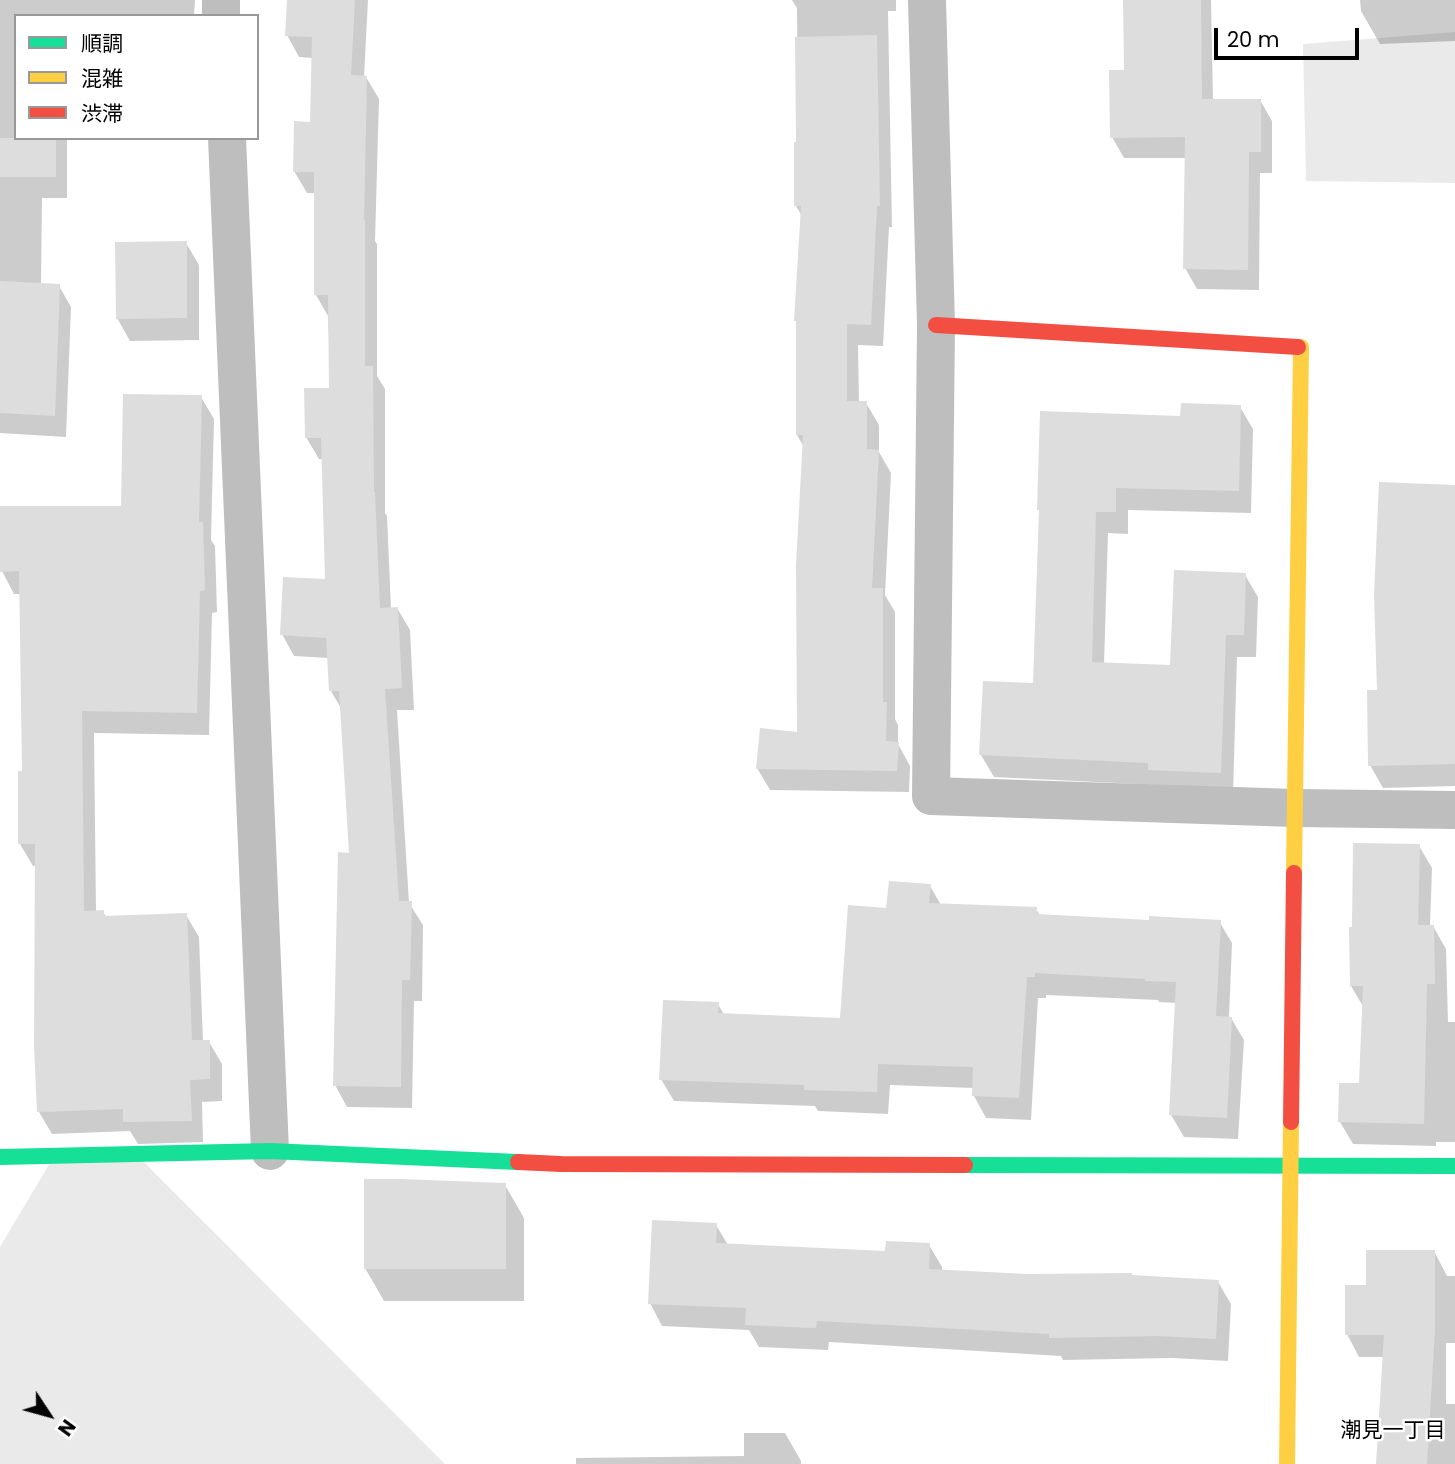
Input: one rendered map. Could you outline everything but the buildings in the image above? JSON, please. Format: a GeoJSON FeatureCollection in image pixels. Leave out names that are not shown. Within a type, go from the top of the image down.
{"type":"FeatureCollection","features":[{"type":"Feature","properties":{"kind":"street"},"geometry":{"type":"LineString","coordinates":[[926,0],[936,325],[931,796],[1295,808],[1455,810]]}},
{"type":"Feature","properties":{"kind":"street"},"geometry":{"type":"LineString","coordinates":[[227,140],[271,1151]]}},
{"type":"Feature","properties":{"kind":"street"},"geometry":{"type":"LineString","coordinates":[[936,325],[1301,347],[1287,1464]]}},
{"type":"Feature","properties":{"kind":"street"},"geometry":{"type":"LineString","coordinates":[[0,1157],[271,1151],[561,1164],[1455,1166]]}},
{"type":"Feature","properties":{"kind":"shaded area"},"geometry":{"type":"Polygon","coordinates":[[[1455,32],[1455,183],[1306,181],[1303,44],[1455,32]]]}},
{"type":"Feature","properties":{"kind":"shaded area"},"geometry":{"type":"Polygon","coordinates":[[[135,1153],[445,1464],[0,1464],[0,1247],[54,1156],[135,1153]]]}},
{"type":"Feature","properties":{"kind":"traffic: fast"},"geometry":{"type":"LineString","coordinates":[[0,1157],[270,1151],[518,1162]]}},
{"type":"Feature","properties":{"kind":"traffic: fast"},"geometry":{"type":"LineString","coordinates":[[965,1165],[1455,1166]]}},
{"type":"Feature","properties":{"kind":"traffic: slow"},"geometry":{"type":"LineString","coordinates":[[1294,873],[1301,347],[1298,347]]}},
{"type":"Feature","properties":{"kind":"traffic: slow"},"geometry":{"type":"LineString","coordinates":[[1287,1464],[1291,1122]]}},
{"type":"Feature","properties":{"kind":"traffic: jam"},"geometry":{"type":"LineString","coordinates":[[936,325],[1298,347]]}},
{"type":"Feature","properties":{"kind":"traffic: jam"},"geometry":{"type":"LineString","coordinates":[[1291,1122],[1294,873]]}},
{"type":"Feature","properties":{"kind":"traffic: jam"},"geometry":{"type":"LineString","coordinates":[[518,1162],[965,1165]]}},
{"type":"Feature","properties":{"kind":"district","name":"潮見一丁目"},"geometry":{"type":"Point","coordinates":[1393,1432]}}]}
